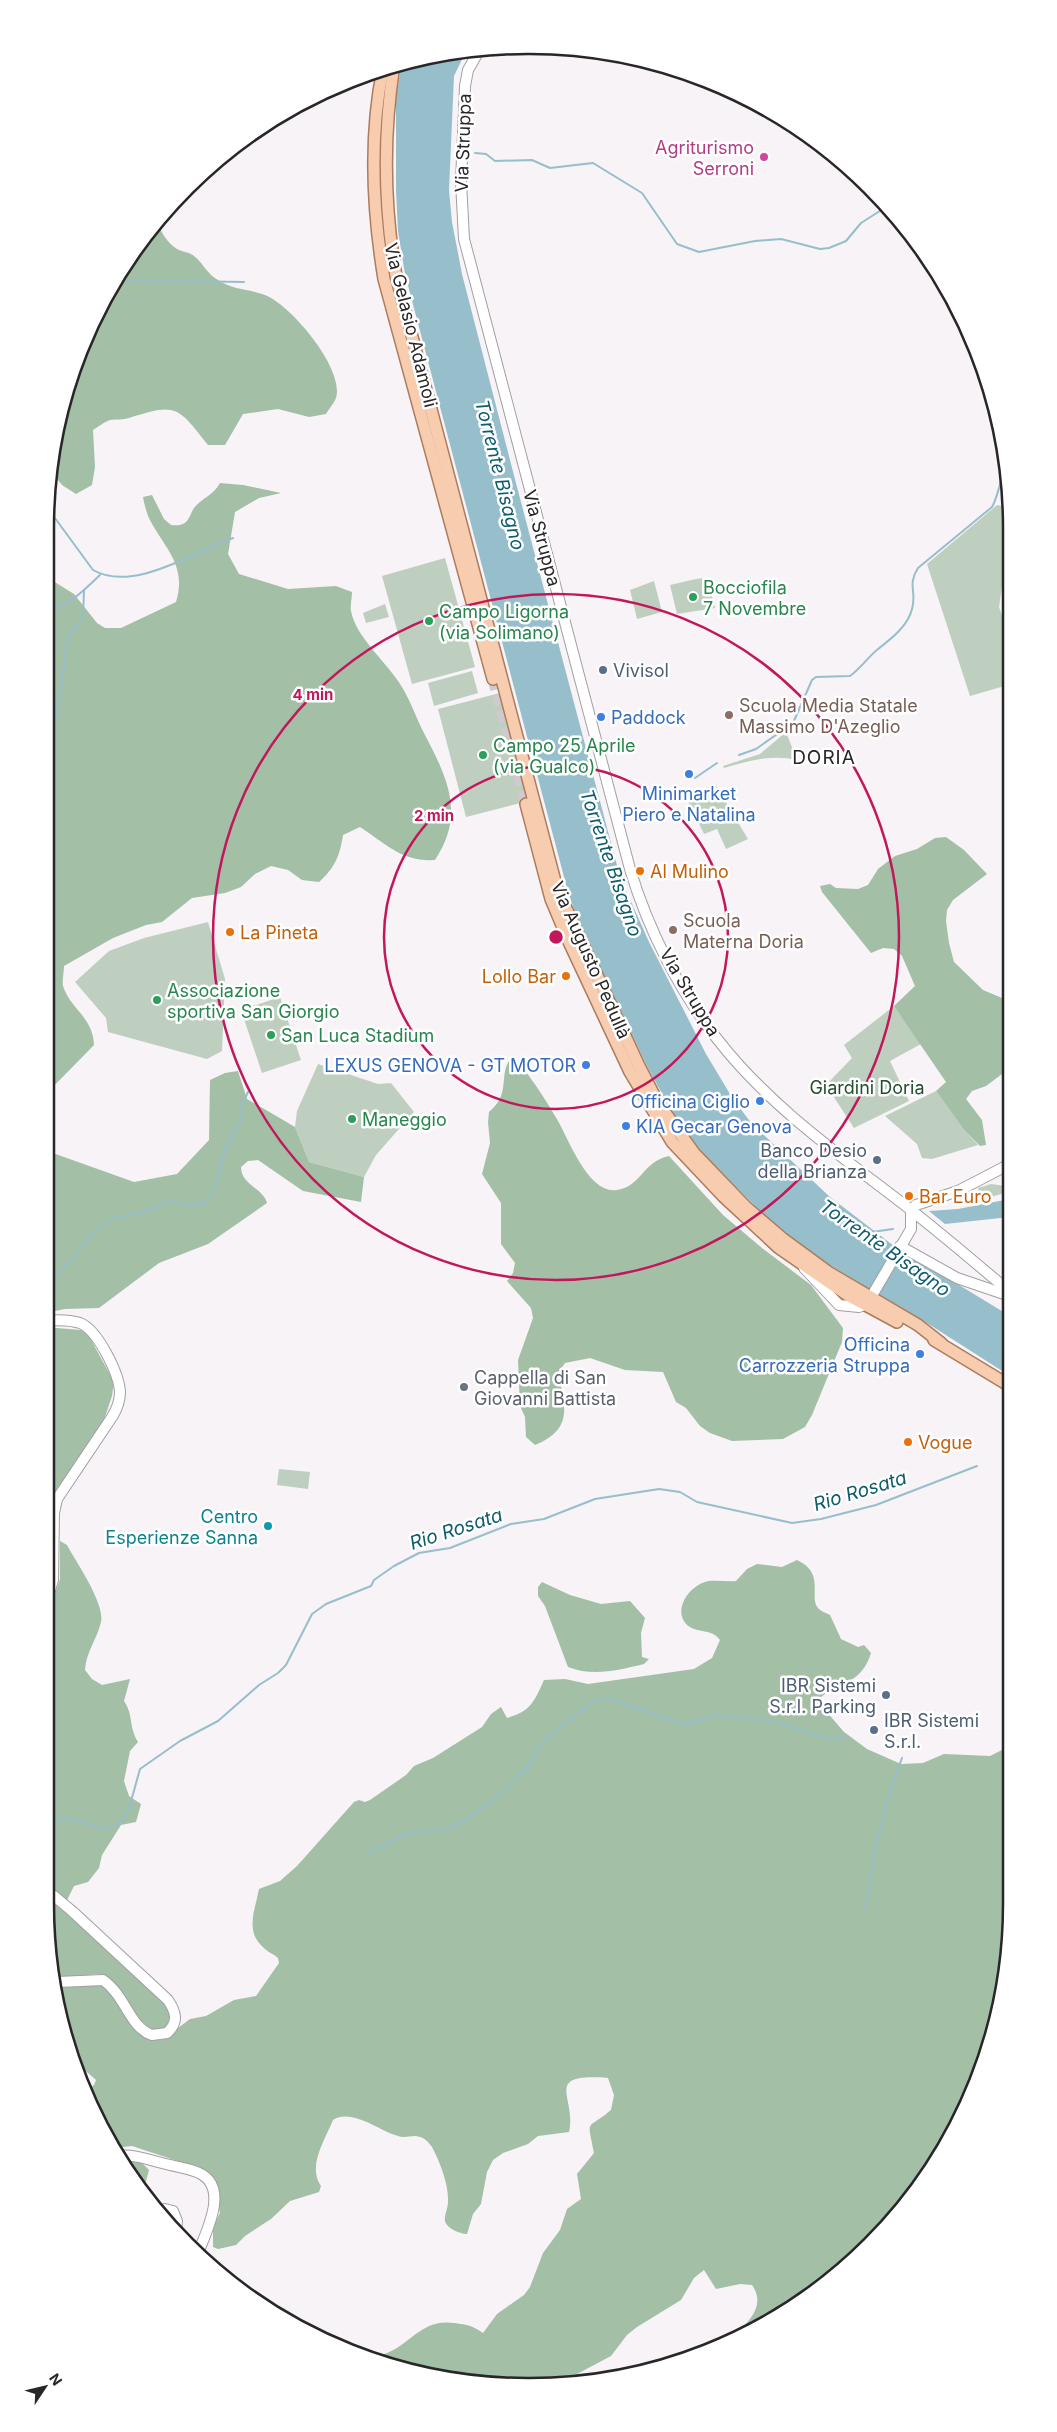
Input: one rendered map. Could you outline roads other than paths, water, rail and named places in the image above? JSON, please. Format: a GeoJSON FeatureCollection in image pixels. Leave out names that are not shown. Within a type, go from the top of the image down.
{"type":"FeatureCollection","features":[{"type":"Feature","properties":{"kind":"main road","name":"Via Struppa"},"geometry":{"type":"LineString","coordinates":[[475,57],[468,70],[465,86],[461,182],[464,239],[633,878],[656,933],[682,987],[727,1051],[788,1112],[1003,1286]]}},
{"type":"Feature","properties":{"kind":"main road","name":"Via Gelasio Adamoli"},"geometry":{"type":"LineString","coordinates":[[393,74],[387,136],[385,190],[388,232],[396,276],[455,523]]}},
{"type":"Feature","properties":{"kind":"main road","name":"Via Gelasio Adamoli"},"geometry":{"type":"LineString","coordinates":[[381,77],[379,88],[374,190],[376,234],[392,309],[455,523]]}},
{"type":"Feature","properties":{"kind":"main road"},"geometry":{"type":"LineString","coordinates":[[455,523],[493,679]]}},
{"type":"Feature","properties":{"kind":"main road","name":"Via Augusto Pedullà"},"geometry":{"type":"LineString","coordinates":[[455,523],[557,889],[591,965],[658,1103],[694,1153],[747,1208],[783,1239],[828,1272],[870,1299]]}},
{"type":"Feature","properties":{"kind":"main road","name":"Via Augusto Pedullà"},"geometry":{"type":"LineString","coordinates":[[526,804],[552,902],[602,1013],[651,1108],[672,1142],[710,1182],[779,1248],[802,1266],[870,1299]]}},
{"type":"Feature","properties":{"kind":"main road"},"geometry":{"type":"LineString","coordinates":[[1003,1168],[958,1191],[916,1205],[911,1210],[913,1218],[911,1229],[870,1299],[918,1325],[941,1343],[1003,1382]]}},
{"type":"Feature","properties":{"kind":"main road"},"geometry":{"type":"LineString","coordinates":[[911,1229],[921,1226],[932,1227]]}},
{"type":"Feature","properties":{"kind":"main road"},"geometry":{"type":"LineString","coordinates":[[900,1247],[957,1278],[1003,1294]]}},
{"type":"Feature","properties":{"kind":"main road"},"geometry":{"type":"LineString","coordinates":[[968,1281],[984,1279],[982,1269]]}},
{"type":"Feature","properties":{"kind":"main road"},"geometry":{"type":"LineString","coordinates":[[54,1322],[80,1323],[93,1334],[109,1360],[118,1381],[120,1392],[118,1405],[112,1417],[57,1499],[54,1514],[54,1580]]}},
{"type":"Feature","properties":{"kind":"main road"},"geometry":{"type":"LineString","coordinates":[[54,1896],[168,2000],[176,2012],[175,2022],[167,2032],[152,2035],[136,2024],[118,1993],[103,1980],[61,1982]]}},
{"type":"Feature","properties":{"kind":"main road"},"geometry":{"type":"LineString","coordinates":[[127,2156],[143,2157],[199,2173],[208,2180],[214,2197],[214,2208],[200,2246]]}},
{"type":"Feature","properties":{"kind":"main road"},"geometry":{"type":"LineString","coordinates":[[165,2209],[173,2211],[178,2223]]}},
{"type":"Feature","properties":{"kind":"water","name":"Torrente Bisagno"},"geometry":{"type":"Polygon","coordinates":[[[462,59],[454,76],[449,190],[452,222],[462,274],[620,877],[649,942],[706,1054],[733,1099],[752,1124],[830,1197],[890,1243],[1003,1312],[1003,1372],[927,1323],[803,1249],[760,1211],[694,1144],[672,1112],[648,1068],[577,918],[568,892],[405,274],[398,231],[396,98],[400,72],[462,59]]]}},
{"type":"Feature","properties":{"kind":"water"},"geometry":{"type":"Polygon","coordinates":[[[1003,1200],[1003,1218],[945,1224],[929,1211],[958,1209],[1003,1200]]]}},
{"type":"Feature","properties":{"kind":"waterway"},"geometry":{"type":"LineString","coordinates":[[475,153],[486,154],[495,161],[532,160],[550,168],[593,163],[642,193],[677,244],[699,252],[755,241],[781,239],[820,249],[829,248],[846,241],[861,223],[881,210]]}},
{"type":"Feature","properties":{"kind":"waterway"},"geometry":{"type":"LineString","coordinates":[[124,280],[244,282]]}},
{"type":"Feature","properties":{"kind":"waterway"},"geometry":{"type":"LineString","coordinates":[[739,755],[756,749],[793,723],[812,680],[816,677],[850,676],[898,632],[907,621],[912,609],[914,598],[913,579],[918,568],[992,507],[1001,483]]}},
{"type":"Feature","properties":{"kind":"waterway"},"geometry":{"type":"LineString","coordinates":[[54,517],[93,570],[109,576],[126,577],[145,574],[233,538]]}},
{"type":"Feature","properties":{"kind":"waterway"},"geometry":{"type":"LineString","coordinates":[[54,610],[68,602],[100,575]]}},
{"type":"Feature","properties":{"kind":"waterway"},"geometry":{"type":"LineString","coordinates":[[54,724],[69,634],[83,618],[84,590]]}},
{"type":"Feature","properties":{"kind":"waterway"},"geometry":{"type":"LineString","coordinates":[[695,778],[717,763]]}},
{"type":"Feature","properties":{"kind":"waterway"},"geometry":{"type":"LineString","coordinates":[[54,1277],[69,1263],[96,1229],[115,1218],[150,1210],[166,1202],[196,1205],[206,1202],[214,1192],[224,1153],[241,1120],[242,1105],[248,1092]]}},
{"type":"Feature","properties":{"kind":"waterway","name":"Torrente Bisagno"},"geometry":{"type":"LineString","coordinates":[[872,1232],[893,1229]]}},
{"type":"Feature","properties":{"kind":"waterway","name":"Rio Rosata"},"geometry":{"type":"LineString","coordinates":[[54,1821],[65,1818],[102,1828],[114,1827],[124,1819],[140,1769],[180,1741],[218,1721],[259,1685],[278,1673],[286,1665],[312,1614],[326,1604],[371,1586],[374,1580],[394,1566],[419,1553],[450,1548],[511,1524],[544,1519],[595,1499],[659,1489],[680,1492],[697,1502],[792,1523],[821,1519],[876,1505],[977,1466]]}},
{"type":"Feature","properties":{"kind":"waterway"},"geometry":{"type":"LineString","coordinates":[[369,1853],[408,1833],[442,1830],[462,1822],[503,1792],[530,1764],[541,1744],[593,1701],[608,1698],[685,1725],[714,1715],[731,1716],[779,1723],[828,1739],[846,1737]]}},
{"type":"Feature","properties":{"kind":"waterway"},"geometry":{"type":"LineString","coordinates":[[865,1909],[879,1832],[902,1758]]}},
{"type":"Feature","properties":{"kind":"tunnel"},"geometry":{"type":"LineString","coordinates":[[493,679],[526,804]]}},
{"type":"Feature","properties":{"kind":"place","name":"Agriturismo Serroni"},"geometry":{"type":"Point","coordinates":[764,157]}},
{"type":"Feature","properties":{"kind":"place","name":"Bocciofila 7 Novembre"},"geometry":{"type":"Point","coordinates":[693,597]}},
{"type":"Feature","properties":{"kind":"place","name":"Campo Ligorna (via Solimano)"},"geometry":{"type":"Point","coordinates":[429,621]}},
{"type":"Feature","properties":{"kind":"place","name":"Vivisol"},"geometry":{"type":"Point","coordinates":[603,670]}},
{"type":"Feature","properties":{"kind":"place","name":"Scuola Media Statale Massimo D'Azeglio"},"geometry":{"type":"Point","coordinates":[729,715]}},
{"type":"Feature","properties":{"kind":"place","name":"Paddock"},"geometry":{"type":"Point","coordinates":[601,717]}},
{"type":"Feature","properties":{"kind":"place","name":"Campo 25 Aprile (via Gualco)"},"geometry":{"type":"Point","coordinates":[483,755]}},
{"type":"Feature","properties":{"kind":"place","name":"Minimarket Piero e Natalina"},"geometry":{"type":"Point","coordinates":[689,774]}},
{"type":"Feature","properties":{"kind":"place","name":"Al Mulino"},"geometry":{"type":"Point","coordinates":[640,871]}},
{"type":"Feature","properties":{"kind":"place","name":"Scuola Materna Doria"},"geometry":{"type":"Point","coordinates":[673,930]}},
{"type":"Feature","properties":{"kind":"place","name":"La Pineta"},"geometry":{"type":"Point","coordinates":[230,932]}},
{"type":"Feature","properties":{"kind":"place","name":"Lollo Bar"},"geometry":{"type":"Point","coordinates":[566,976]}},
{"type":"Feature","properties":{"kind":"place","name":"Associazione sportiva San Giorgio"},"geometry":{"type":"Point","coordinates":[157,1000]}},
{"type":"Feature","properties":{"kind":"place","name":"San Luca Stadium"},"geometry":{"type":"Point","coordinates":[271,1035]}},
{"type":"Feature","properties":{"kind":"place","name":"LEXUS GENOVA - GT MOTOR"},"geometry":{"type":"Point","coordinates":[586,1065]}},
{"type":"Feature","properties":{"kind":"place","name":"Officina Ciglio"},"geometry":{"type":"Point","coordinates":[760,1101]}},
{"type":"Feature","properties":{"kind":"place","name":"Maneggio"},"geometry":{"type":"Point","coordinates":[352,1119]}},
{"type":"Feature","properties":{"kind":"place","name":"KIA Gecar Genova"},"geometry":{"type":"Point","coordinates":[626,1126]}},
{"type":"Feature","properties":{"kind":"place","name":"Banco Desio della Brianza"},"geometry":{"type":"Point","coordinates":[877,1160]}},
{"type":"Feature","properties":{"kind":"place","name":"Bar Euro"},"geometry":{"type":"Point","coordinates":[909,1196]}},
{"type":"Feature","properties":{"kind":"place","name":"Officina Carrozzeria Struppa"},"geometry":{"type":"Point","coordinates":[920,1354]}},
{"type":"Feature","properties":{"kind":"place","name":"Cappella di San Giovanni Battista"},"geometry":{"type":"Point","coordinates":[464,1387]}},
{"type":"Feature","properties":{"kind":"place","name":"Vogue"},"geometry":{"type":"Point","coordinates":[908,1442]}},
{"type":"Feature","properties":{"kind":"place","name":"Centro Esperienze Sanna"},"geometry":{"type":"Point","coordinates":[268,1526]}},
{"type":"Feature","properties":{"kind":"place","name":"IBR Sistemi S.r.l. Parking"},"geometry":{"type":"Point","coordinates":[886,1695]}},
{"type":"Feature","properties":{"kind":"place","name":"IBR Sistemi S.r.l."},"geometry":{"type":"Point","coordinates":[874,1730]}},
{"type":"Feature","properties":{"kind":"district","name":"DORIA"},"geometry":{"type":"Point","coordinates":[824,757]}},
{"type":"Feature","properties":{"kind":"park label","name":"Giardini Doria"},"geometry":{"type":"Point","coordinates":[867,1087]}}]}
